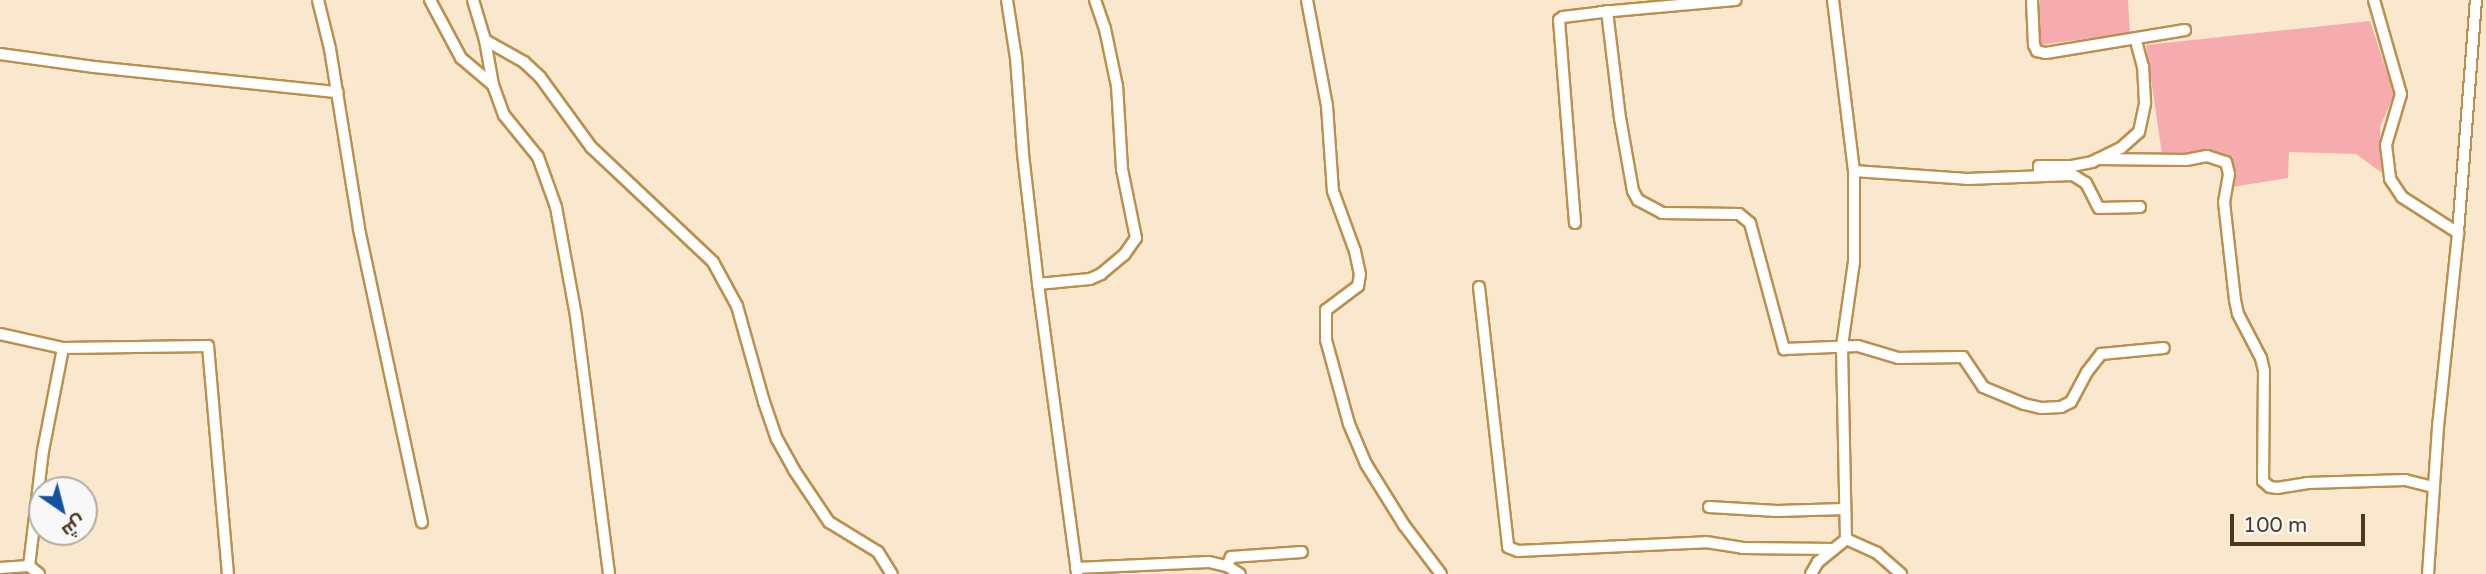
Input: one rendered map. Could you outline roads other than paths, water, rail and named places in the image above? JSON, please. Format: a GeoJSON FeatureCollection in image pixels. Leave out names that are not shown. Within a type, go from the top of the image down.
{"type":"FeatureCollection","features":[{"type":"Feature","properties":{"kind":"street"},"geometry":{"type":"LineString","coordinates":[[318,0],[338,92],[348,177],[422,522]]}},
{"type":"Feature","properties":{"kind":"street"},"geometry":{"type":"LineString","coordinates":[[430,0],[461,58],[493,85]]}},
{"type":"Feature","properties":{"kind":"street"},"geometry":{"type":"LineString","coordinates":[[473,0],[485,40],[493,85],[504,115],[529,145],[546,174],[556,206],[576,316],[609,574]]}},
{"type":"Feature","properties":{"kind":"street"},"geometry":{"type":"LineString","coordinates":[[1007,0],[1016,58],[1023,154],[1038,284],[1076,571],[1209,562],[1227,566],[1240,574]]}},
{"type":"Feature","properties":{"kind":"street"},"geometry":{"type":"LineString","coordinates":[[1038,284],[1090,279],[1101,274],[1124,255],[1136,238],[1122,169],[1117,86],[1105,29],[1095,0]]}},
{"type":"Feature","properties":{"kind":"street"},"geometry":{"type":"LineString","coordinates":[[1307,0],[1327,106],[1333,191],[1360,274],[1358,286],[1326,310],[1326,340],[1355,441],[1385,495],[1441,574]]}},
{"type":"Feature","properties":{"kind":"street"},"geometry":{"type":"LineString","coordinates":[[1575,223],[1559,20],[1563,17],[1607,11],[1735,0]]}},
{"type":"Feature","properties":{"kind":"street"},"geometry":{"type":"LineString","coordinates":[[1833,0],[1854,171],[1854,262],[1842,346],[1846,539]]}},
{"type":"Feature","properties":{"kind":"street"},"geometry":{"type":"LineString","coordinates":[[2032,0],[2033,36],[2037,51],[2055,53],[2185,30]]}},
{"type":"Feature","properties":{"kind":"street"},"geometry":{"type":"LineString","coordinates":[[2374,0],[2401,94],[2386,145],[2390,180],[2402,197],[2458,233]]}},
{"type":"Feature","properties":{"kind":"street"},"geometry":{"type":"LineString","coordinates":[[2428,574],[2476,0]]}},
{"type":"Feature","properties":{"kind":"street"},"geometry":{"type":"LineString","coordinates":[[1607,11],[1620,118],[1633,191],[1638,200],[1662,212],[1739,214],[1750,223],[1784,349],[1867,347],[1898,358],[1963,357],[1983,387],[1992,393],[2042,408],[2061,407],[2071,402],[2087,372],[2101,354],[2164,348]]}},
{"type":"Feature","properties":{"kind":"street"},"geometry":{"type":"LineString","coordinates":[[485,40],[524,62],[540,76],[591,147],[713,262],[737,306],[764,402],[777,439],[794,470],[829,522],[878,552],[892,574]]}},
{"type":"Feature","properties":{"kind":"street"},"geometry":{"type":"LineString","coordinates":[[2039,174],[2039,166],[2072,166],[2098,159],[2121,148],[2138,132],[2145,103],[2143,67],[2136,40]]}},
{"type":"Feature","properties":{"kind":"street"},"geometry":{"type":"LineString","coordinates":[[0,54],[94,67],[338,92]]}},
{"type":"Feature","properties":{"kind":"street"},"geometry":{"type":"LineString","coordinates":[[2098,159],[2186,160],[2207,156],[2226,162],[2229,174],[2224,202],[2235,300],[2264,371],[2263,481],[2277,488],[2307,483],[2405,480],[2434,487]]}},
{"type":"Feature","properties":{"kind":"street"},"geometry":{"type":"LineString","coordinates":[[1854,171],[1967,179],[2039,174],[2073,175],[2081,179],[2095,204],[2104,210],[2140,207]]}},
{"type":"Feature","properties":{"kind":"street"},"geometry":{"type":"LineString","coordinates":[[1479,287],[1508,547],[1518,551],[1706,542],[1742,548],[1835,549]]}},
{"type":"Feature","properties":{"kind":"street"},"geometry":{"type":"LineString","coordinates":[[0,334],[63,348],[208,346],[228,574]]}},
{"type":"Feature","properties":{"kind":"street"},"geometry":{"type":"LineString","coordinates":[[29,566],[43,450],[63,348]]}},
{"type":"Feature","properties":{"kind":"street"},"geometry":{"type":"LineString","coordinates":[[1709,507],[1777,511],[1844,509]]}},
{"type":"Feature","properties":{"kind":"street"},"geometry":{"type":"LineString","coordinates":[[1811,574],[1818,562],[1846,539]]}},
{"type":"Feature","properties":{"kind":"street"},"geometry":{"type":"LineString","coordinates":[[1846,539],[1877,553],[1901,574]]}},
{"type":"Feature","properties":{"kind":"street"},"geometry":{"type":"LineString","coordinates":[[1227,566],[1231,557],[1302,552]]}},
{"type":"Feature","properties":{"kind":"street"},"geometry":{"type":"LineString","coordinates":[[0,568],[29,566],[39,574]]}}]}
